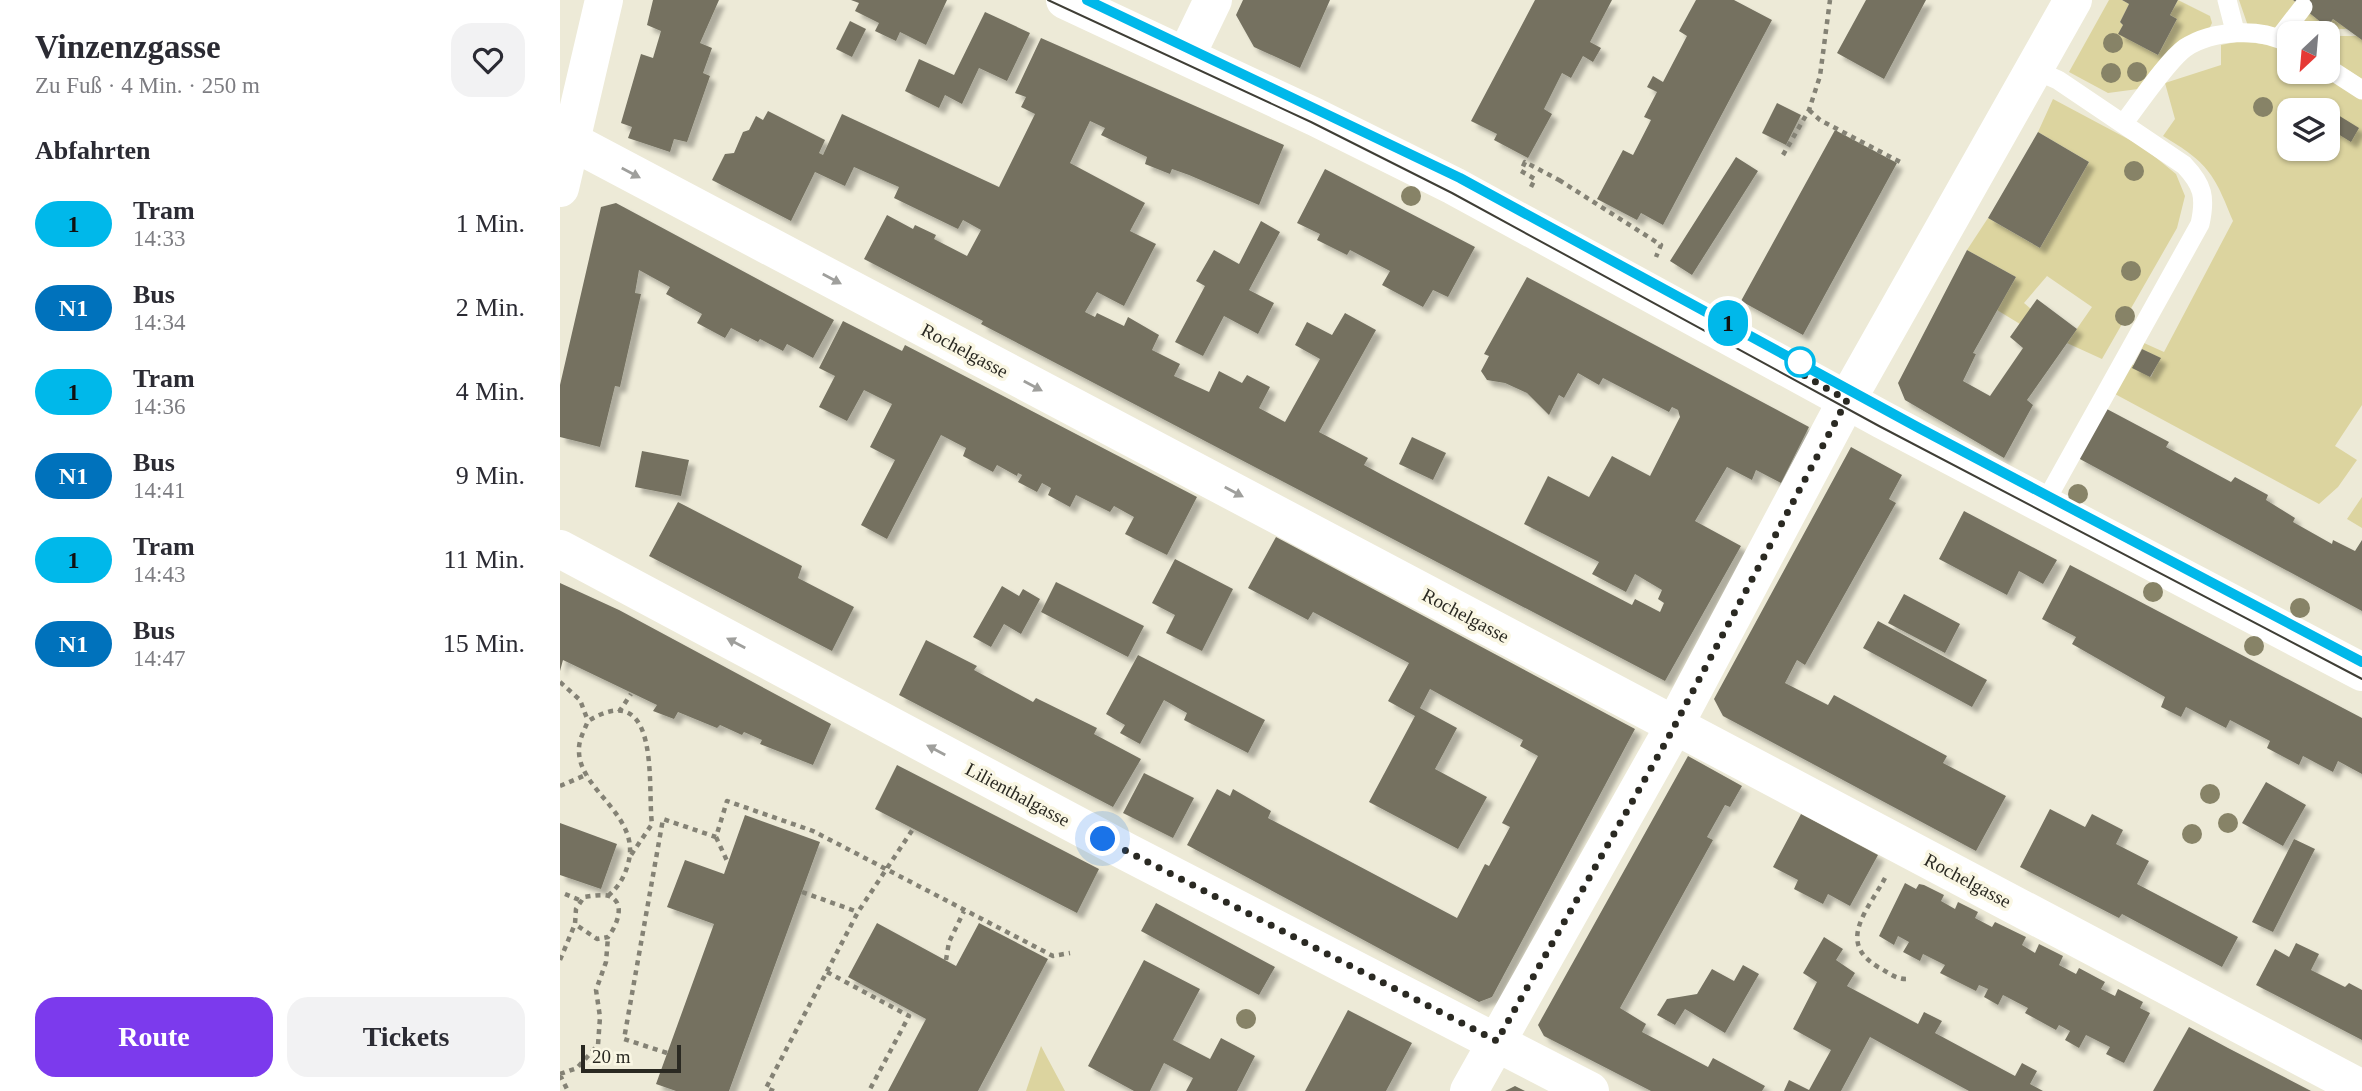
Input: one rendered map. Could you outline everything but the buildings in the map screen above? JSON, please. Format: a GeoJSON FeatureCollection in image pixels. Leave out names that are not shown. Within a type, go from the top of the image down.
{"type":"FeatureCollection","features":[{"type":"Feature","properties":{"kind":"street"},"geometry":{"type":"LineString","coordinates":[[560,188],[604,0]]}},
{"type":"Feature","properties":{"kind":"street"},"geometry":{"type":"LineString","coordinates":[[1065,0],[1454,186],[1847,400],[2362,672]]}},
{"type":"Feature","properties":{"kind":"street"},"geometry":{"type":"LineString","coordinates":[[1186,56],[1213,0]]}},
{"type":"Feature","properties":{"kind":"street"},"geometry":{"type":"LineString","coordinates":[[1469,1091],[1675,725],[1847,400],[2073,0]]}},
{"type":"Feature","properties":{"kind":"street","name":"Rochelgasse"},"geometry":{"type":"LineString","coordinates":[[571,141],[2362,1089]]}},
{"type":"Feature","properties":{"kind":"street","name":"Lilienthalgasse"},"geometry":{"type":"LineString","coordinates":[[560,549],[1128,852],[1590,1091]]}},
{"type":"Feature","properties":{"kind":"lane"},"geometry":{"type":"LineString","coordinates":[[2227,0],[2235,31]]}},
{"type":"Feature","properties":{"kind":"lane"},"geometry":{"type":"LineString","coordinates":[[2296,21],[2303,8]]}},
{"type":"Feature","properties":{"kind":"lane"},"geometry":{"type":"LineString","coordinates":[[2123,124],[2185,48],[2235,31],[2277,40]]}},
{"type":"Feature","properties":{"kind":"lane"},"geometry":{"type":"LineString","coordinates":[[2034,69],[2058,80],[2184,165],[2199,182],[2204,206],[2200,224],[2044,504]]}},
{"type":"Feature","properties":{"kind":"lane"},"geometry":{"type":"LineString","coordinates":[[2340,76],[2362,90]]}},
{"type":"Feature","properties":{"kind":"path"},"geometry":{"type":"LineString","coordinates":[[1783,155],[1809,110],[1821,76],[1829,0]]}},
{"type":"Feature","properties":{"kind":"path"},"geometry":{"type":"LineString","coordinates":[[1809,110],[1820,120],[1902,163]]}},
{"type":"Feature","properties":{"kind":"path"},"geometry":{"type":"LineString","coordinates":[[1535,179],[1521,170],[1525,163],[1560,178],[1661,245],[1654,261]]}},
{"type":"Feature","properties":{"kind":"path"},"geometry":{"type":"LineString","coordinates":[[560,682],[580,700],[588,721]]}},
{"type":"Feature","properties":{"kind":"path"},"geometry":{"type":"LineString","coordinates":[[619,712],[631,694]]}},
{"type":"Feature","properties":{"kind":"path"},"geometry":{"type":"LineString","coordinates":[[560,960],[575,924],[576,909],[584,897],[608,895],[624,877],[629,858],[629,839],[621,821],[578,755],[579,741],[588,721],[600,714],[628,714],[643,730],[651,754],[649,801],[652,824],[629,858]]}},
{"type":"Feature","properties":{"kind":"path"},"geometry":{"type":"LineString","coordinates":[[560,786],[588,774]]}},
{"type":"Feature","properties":{"kind":"path"},"geometry":{"type":"LineString","coordinates":[[728,863],[716,836],[727,802],[813,831],[1053,956],[1070,953]]}},
{"type":"Feature","properties":{"kind":"path"},"geometry":{"type":"LineString","coordinates":[[667,1053],[624,1039],[663,819],[716,836]]}},
{"type":"Feature","properties":{"kind":"path"},"geometry":{"type":"LineString","coordinates":[[774,1091],[766,1088],[858,912],[884,869],[891,864],[914,829]]}},
{"type":"Feature","properties":{"kind":"path"},"geometry":{"type":"LineString","coordinates":[[1889,871],[1855,934],[1857,948],[1866,959],[1900,980],[1908,979]]}},
{"type":"Feature","properties":{"kind":"path"},"geometry":{"type":"LineString","coordinates":[[802,892],[858,912]]}},
{"type":"Feature","properties":{"kind":"path"},"geometry":{"type":"LineString","coordinates":[[565,894],[582,901]]}},
{"type":"Feature","properties":{"kind":"path"},"geometry":{"type":"LineString","coordinates":[[568,1091],[560,1074],[576,1068],[598,1045],[600,1017],[596,990],[606,962],[608,937],[617,927],[620,914],[615,901],[608,895]]}},
{"type":"Feature","properties":{"kind":"path"},"geometry":{"type":"LineString","coordinates":[[946,960],[950,942],[964,911]]}},
{"type":"Feature","properties":{"kind":"path"},"geometry":{"type":"LineString","coordinates":[[575,924],[597,939],[608,937]]}},
{"type":"Feature","properties":{"kind":"path"},"geometry":{"type":"LineString","coordinates":[[827,972],[909,1016],[869,1091]]}},
{"type":"Feature","properties":{"kind":"shaded area"},"geometry":{"type":"Polygon","coordinates":[[[2109,0],[2122,0],[2129,4],[2120,22],[2123,25],[2119,34],[2158,55],[2177,19],[2170,15],[2178,0],[2210,16],[2212,23],[2209,29],[2186,40],[2169,53],[2153,68],[2138,89],[2108,93],[2069,72],[2109,0]]]}},
{"type":"Feature","properties":{"kind":"shaded area"},"geometry":{"type":"Polygon","coordinates":[[[2239,0],[2293,0],[2298,4],[2285,21],[2277,21],[2276,32],[2248,26],[2239,0]]]}},
{"type":"Feature","properties":{"kind":"shaded area"},"geometry":{"type":"Polygon","coordinates":[[[2307,11],[2320,21],[2299,21],[2307,11]]]}},
{"type":"Feature","properties":{"kind":"shaded area"},"geometry":{"type":"Polygon","coordinates":[[[2340,36],[2357,36],[2362,40],[2362,79],[2340,65],[2340,36]]]}},
{"type":"Feature","properties":{"kind":"shaded area"},"geometry":{"type":"Polygon","coordinates":[[[2241,41],[2276,46],[2277,84],[2340,84],[2362,97],[2362,405],[2335,446],[2357,460],[2338,487],[2319,504],[2115,394],[2129,362],[2151,377],[2160,358],[2142,349],[2144,343],[2164,352],[2233,221],[2208,171],[2190,154],[2163,136],[2175,119],[2165,83],[2221,65],[2221,45],[2241,41]]]}},
{"type":"Feature","properties":{"kind":"shaded area"},"geometry":{"type":"Polygon","coordinates":[[[2053,99],[2143,147],[2176,174],[2185,196],[2177,228],[2102,359],[2067,343],[2092,307],[2047,276],[2024,303],[2031,309],[2020,324],[1997,310],[2016,277],[1967,250],[1988,218],[2040,248],[2089,162],[2038,132],[2053,99]]]}},
{"type":"Feature","properties":{"kind":"shaded area"},"geometry":{"type":"Polygon","coordinates":[[[2362,497],[2362,528],[2347,519],[2362,497]]]}},
{"type":"Feature","properties":{"kind":"shaded area"},"geometry":{"type":"Polygon","coordinates":[[[1041,1046],[1065,1091],[1026,1091],[1041,1046]]]}},
{"type":"Feature","properties":{"kind":"tram line"},"geometry":{"type":"LineString","coordinates":[[1048,0],[1311,122],[1452,193],[1879,426],[2362,679]]}},
{"type":"Feature","properties":{"kind":"tram line"},"geometry":{"type":"LineString","coordinates":[[1087,0],[1460,178],[2032,489],[2362,662]]}},
{"type":"Feature","properties":{"kind":"tram line","name":"1"},"geometry":{"type":"LineString","coordinates":[[1087,0],[1460,178],[1825,374],[1919,428],[2362,662]]}},
{"type":"Feature","properties":{"kind":"route"},"geometry":{"type":"LineString","coordinates":[[1103,839],[1497,1041],[1667,740],[1847,400],[1793,369],[1800,362]]}}]}
